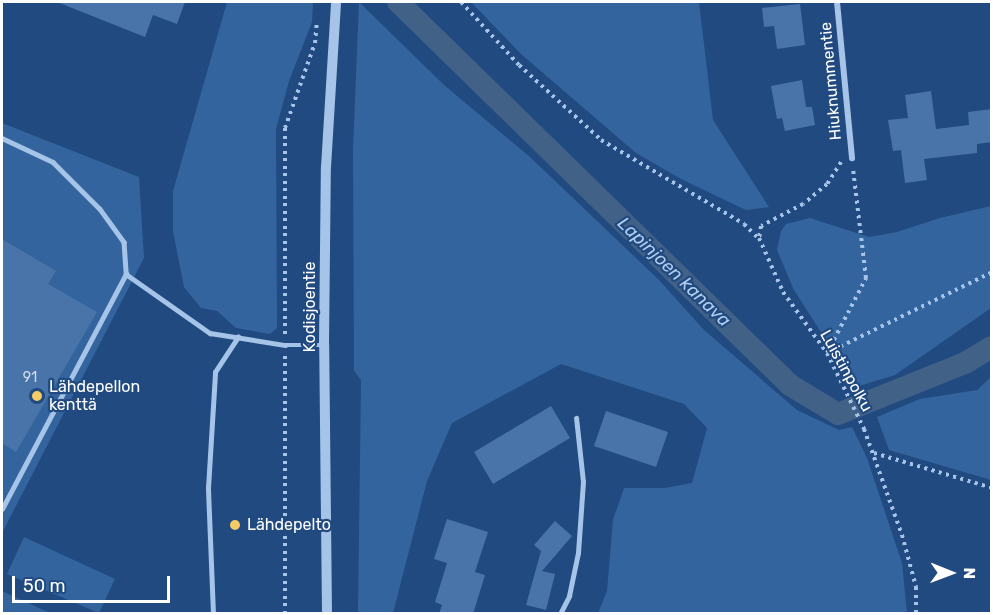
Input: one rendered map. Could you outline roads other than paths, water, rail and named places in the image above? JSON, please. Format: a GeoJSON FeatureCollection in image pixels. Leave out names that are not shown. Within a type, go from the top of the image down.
{"type":"FeatureCollection","features":[{"type":"Feature","properties":{"kind":"street","name":"Kodisjoentie"},"geometry":{"type":"LineString","coordinates":[[327,614],[324,345],[327,167],[336,2]]}},
{"type":"Feature","properties":{"kind":"street","name":"Hiuknummentie"},"geometry":{"type":"LineString","coordinates":[[837,2],[852,158]]}},
{"type":"Feature","properties":{"kind":"lane"},"geometry":{"type":"LineString","coordinates":[[2,138],[53,162],[100,209],[124,243],[126,274],[2,509]]}},
{"type":"Feature","properties":{"kind":"lane"},"geometry":{"type":"LineString","coordinates":[[126,274],[210,333],[285,345],[324,345]]}},
{"type":"Feature","properties":{"kind":"lane"},"geometry":{"type":"LineString","coordinates":[[213,614],[208,488],[215,372],[238,337]]}},
{"type":"Feature","properties":{"kind":"lane"},"geometry":{"type":"LineString","coordinates":[[560,614],[569,596],[578,553],[583,482],[576,418]]}},
{"type":"Feature","properties":{"kind":"waterway","name":"Lapinjoen kanava"},"geometry":{"type":"LineString","coordinates":[[398,2],[790,385],[838,414],[965,363],[992,347]]}},
{"type":"Feature","properties":{"kind":"place","name":"Lähdepellon kenttä"},"geometry":{"type":"Point","coordinates":[37,396]}},
{"type":"Feature","properties":{"kind":"place","name":"Lähdepelto"},"geometry":{"type":"Point","coordinates":[235,525]}}]}
